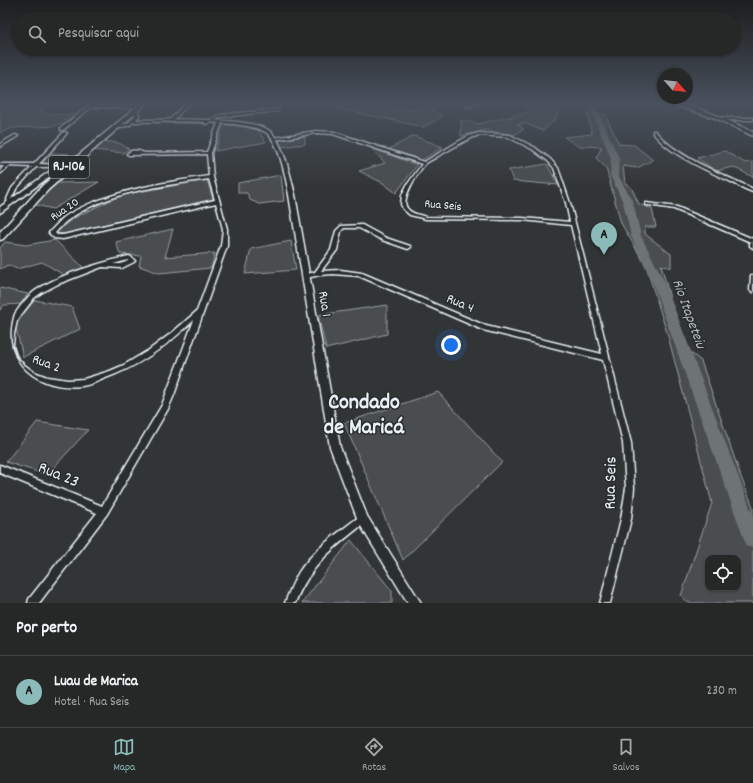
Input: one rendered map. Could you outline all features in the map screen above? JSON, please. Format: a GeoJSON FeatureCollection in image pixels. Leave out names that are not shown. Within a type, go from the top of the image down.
{"type":"FeatureCollection","features":[{"type":"Feature","properties":{"kind":"highway","name":"RJ-106"},"geometry":{"type":"LineString","coordinates":[[0,211],[10,202],[86,148],[107,131]]}},
{"type":"Feature","properties":{"kind":"highway","name":"RJ-106"},"geometry":{"type":"LineString","coordinates":[[0,238],[42,191],[112,131]]}},
{"type":"Feature","properties":{"kind":"street"},"geometry":{"type":"LineString","coordinates":[[10,202],[9,199],[14,189],[37,165],[63,131]]}},
{"type":"Feature","properties":{"kind":"street","name":"Rua 2"},"geometry":{"type":"LineString","coordinates":[[33,603],[104,511],[165,407],[224,246],[225,229],[211,177],[209,153],[217,131]]}},
{"type":"Feature","properties":{"kind":"street"},"geometry":{"type":"LineString","coordinates":[[267,131],[274,139],[316,132],[333,133],[424,163]]}},
{"type":"Feature","properties":{"kind":"street"},"geometry":{"type":"LineString","coordinates":[[654,132],[661,140],[689,159],[753,191]]}},
{"type":"Feature","properties":{"kind":"street","name":"Rua Seis"},"geometry":{"type":"LineString","coordinates":[[573,224],[522,220],[442,220],[426,218],[412,214],[405,209],[403,204],[404,195],[424,163],[469,137],[479,134],[502,135],[522,141],[549,160],[556,168],[573,224],[626,443],[630,488],[626,519],[605,603]]}},
{"type":"Feature","properties":{"kind":"street"},"geometry":{"type":"LineString","coordinates":[[0,146],[16,136]]}},
{"type":"Feature","properties":{"kind":"street","name":"Rua 1"},"geometry":{"type":"LineString","coordinates":[[274,139],[288,175],[335,447],[363,519],[415,603]]}},
{"type":"Feature","properties":{"kind":"street"},"geometry":{"type":"LineString","coordinates":[[145,154],[209,153]]}},
{"type":"Feature","properties":{"kind":"street"},"geometry":{"type":"LineString","coordinates":[[0,162],[22,165]]}},
{"type":"Feature","properties":{"kind":"street"},"geometry":{"type":"LineString","coordinates":[[0,165],[61,166]]}},
{"type":"Feature","properties":{"kind":"street"},"geometry":{"type":"LineString","coordinates":[[0,173],[7,166]]}},
{"type":"Feature","properties":{"kind":"street","name":"Rua 20"},"geometry":{"type":"LineString","coordinates":[[211,177],[115,195],[67,218],[52,233],[56,237],[63,237],[218,201]]}},
{"type":"Feature","properties":{"kind":"street"},"geometry":{"type":"LineString","coordinates":[[648,204],[675,208],[753,243]]}},
{"type":"Feature","properties":{"kind":"street"},"geometry":{"type":"LineString","coordinates":[[317,273],[334,250],[339,231],[343,227],[360,226],[384,239],[408,247]]}},
{"type":"Feature","properties":{"kind":"street","name":"Rua 2"},"geometry":{"type":"LineString","coordinates":[[101,265],[50,286],[34,295],[23,306],[12,322],[8,347],[12,359],[20,368],[37,377],[61,383],[81,383],[109,375],[149,356],[172,338],[200,312]]}},
{"type":"Feature","properties":{"kind":"street","name":"Rua 4"},"geometry":{"type":"LineString","coordinates":[[306,276],[317,273],[343,271],[360,274],[485,328],[606,358]]}},
{"type":"Feature","properties":{"kind":"street"},"geometry":{"type":"LineString","coordinates":[[753,278],[753,290]]}},
{"type":"Feature","properties":{"kind":"street","name":"Rua 23"},"geometry":{"type":"LineString","coordinates":[[0,469],[104,511]]}},
{"type":"Feature","properties":{"kind":"street"},"geometry":{"type":"LineString","coordinates":[[290,603],[308,568],[322,551],[363,519]]}},
{"type":"Feature","properties":{"kind":"shaded area"},"geometry":{"type":"Polygon","coordinates":[[[222,131],[259,131],[266,142],[215,151],[222,131]]]}},
{"type":"Feature","properties":{"kind":"shaded area"},"geometry":{"type":"Polygon","coordinates":[[[461,131],[480,131],[461,136],[461,131]]]}},
{"type":"Feature","properties":{"kind":"shaded area"},"geometry":{"type":"Polygon","coordinates":[[[492,131],[520,131],[514,135],[492,131]]]}},
{"type":"Feature","properties":{"kind":"shaded area"},"geometry":{"type":"Polygon","coordinates":[[[591,131],[613,131],[619,144],[634,145],[653,160],[637,168],[623,166],[625,183],[631,187],[639,204],[652,209],[656,227],[645,227],[645,234],[671,254],[671,268],[661,265],[673,309],[691,353],[701,361],[741,477],[753,507],[753,603],[689,603],[681,596],[712,503],[668,336],[646,266],[621,223],[606,168],[596,158],[602,147],[578,146],[564,137],[592,134],[591,131]]]}},
{"type":"Feature","properties":{"kind":"shaded area"},"geometry":{"type":"Polygon","coordinates":[[[305,136],[305,144],[280,147],[279,140],[305,136]]]}},
{"type":"Feature","properties":{"kind":"shaded area"},"geometry":{"type":"Polygon","coordinates":[[[414,136],[443,147],[422,160],[389,149],[414,136]]]}},
{"type":"Feature","properties":{"kind":"shaded area"},"geometry":{"type":"Polygon","coordinates":[[[103,141],[119,143],[129,149],[123,153],[92,150],[103,141]]]}},
{"type":"Feature","properties":{"kind":"shaded area"},"geometry":{"type":"Polygon","coordinates":[[[371,148],[417,165],[396,193],[383,183],[359,171],[385,163],[371,148]]]}},
{"type":"Feature","properties":{"kind":"shaded area"},"geometry":{"type":"Polygon","coordinates":[[[725,151],[745,163],[753,162],[753,177],[733,167],[716,171],[697,158],[725,151]]]}},
{"type":"Feature","properties":{"kind":"shaded area"},"geometry":{"type":"Polygon","coordinates":[[[52,153],[69,154],[57,164],[42,163],[52,153]]]}},
{"type":"Feature","properties":{"kind":"shaded area"},"geometry":{"type":"Polygon","coordinates":[[[547,164],[558,185],[513,181],[509,170],[547,164]]]}},
{"type":"Feature","properties":{"kind":"shaded area"},"geometry":{"type":"Polygon","coordinates":[[[281,175],[284,201],[259,204],[250,200],[247,193],[238,193],[238,183],[281,175]]]}},
{"type":"Feature","properties":{"kind":"shaded area"},"geometry":{"type":"Polygon","coordinates":[[[207,180],[213,199],[65,234],[56,233],[72,219],[121,195],[207,180]]]}},
{"type":"Feature","properties":{"kind":"shaded area"},"geometry":{"type":"Polygon","coordinates":[[[99,182],[53,209],[32,204],[58,183],[99,182]]]}},
{"type":"Feature","properties":{"kind":"shaded area"},"geometry":{"type":"Polygon","coordinates":[[[173,229],[165,257],[215,253],[211,268],[159,273],[139,266],[141,256],[120,254],[116,242],[173,229]]]}},
{"type":"Feature","properties":{"kind":"shaded area"},"geometry":{"type":"Polygon","coordinates":[[[55,240],[84,268],[64,275],[42,262],[17,269],[8,265],[0,269],[0,248],[5,242],[26,245],[55,240]]]}},
{"type":"Feature","properties":{"kind":"shaded area"},"geometry":{"type":"Polygon","coordinates":[[[291,241],[296,270],[245,274],[251,249],[291,241]]]}},
{"type":"Feature","properties":{"kind":"shaded area"},"geometry":{"type":"Polygon","coordinates":[[[0,288],[28,294],[21,304],[4,305],[0,310],[0,288]]]}},
{"type":"Feature","properties":{"kind":"shaded area"},"geometry":{"type":"Polygon","coordinates":[[[35,300],[72,307],[80,329],[23,357],[15,324],[35,300]]]}},
{"type":"Feature","properties":{"kind":"shaded area"},"geometry":{"type":"Polygon","coordinates":[[[387,305],[387,334],[326,349],[318,315],[387,305]]]}},
{"type":"Feature","properties":{"kind":"shaded area"},"geometry":{"type":"Polygon","coordinates":[[[438,392],[502,462],[403,560],[344,423],[438,392]]]}},
{"type":"Feature","properties":{"kind":"shaded area"},"geometry":{"type":"Polygon","coordinates":[[[37,422],[88,430],[47,475],[6,462],[37,422]]]}},
{"type":"Feature","properties":{"kind":"shaded area"},"geometry":{"type":"Polygon","coordinates":[[[351,540],[392,591],[392,603],[302,603],[351,540]]]}},
{"type":"Feature","properties":{"kind":"waterway","name":"Rio Itapeteiu"},"geometry":{"type":"LineString","coordinates":[[603,131],[615,158],[614,175],[628,202],[636,236],[658,281],[753,539]]}},
{"type":"Feature","properties":{"kind":"place","name":"Luau de Marica"},"geometry":{"type":"Point","coordinates":[604,255]}},
{"type":"Feature","properties":{"kind":"district","name":"Condado de Maricá"},"geometry":{"type":"Point","coordinates":[364,416]}}]}
